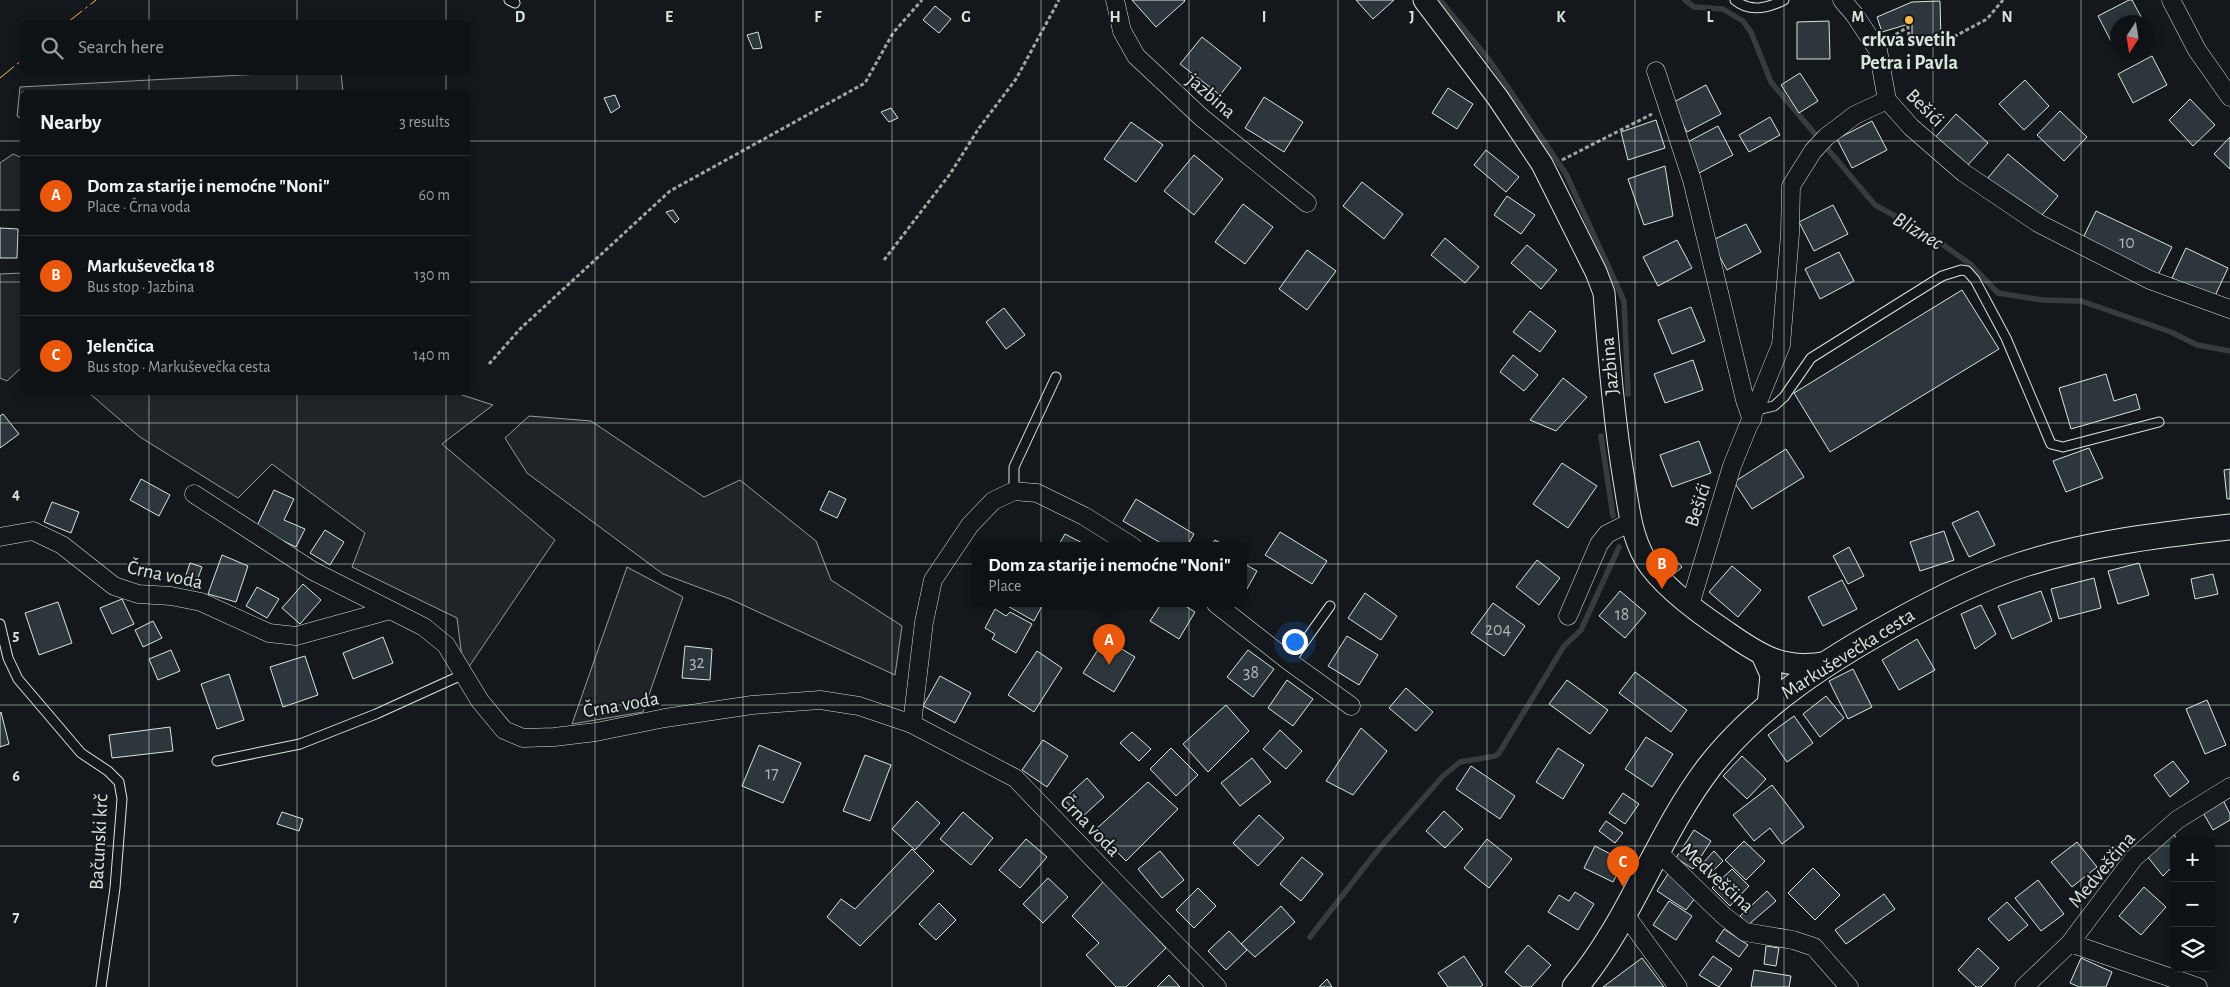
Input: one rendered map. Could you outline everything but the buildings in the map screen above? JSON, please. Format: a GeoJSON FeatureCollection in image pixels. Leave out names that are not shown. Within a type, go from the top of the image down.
{"type":"FeatureCollection","features":[{"type":"Feature","properties":{"kind":"main road","name":"Markuševečka cesta"},"geometry":{"type":"LineString","coordinates":[[1574,987],[1605,945],[1657,851],[1710,766],[1741,730],[1768,706],[1828,662],[1947,594],[2021,565],[2137,537],[2230,527]]}},
{"type":"Feature","properties":{"kind":"street","name":"jazbina"},"geometry":{"type":"LineString","coordinates":[[1116,0],[1122,31],[1136,56],[1201,117],[1307,203]]}},
{"type":"Feature","properties":{"kind":"street","name":"Jazbina"},"geometry":{"type":"LineString","coordinates":[[1424,0],[1498,98],[1542,164],[1596,272],[1604,293],[1617,440],[1631,522],[1634,536],[1646,560],[1659,577],[1690,605],[1762,655],[1791,665],[1812,666],[1828,662]]}},
{"type":"Feature","properties":{"kind":"street"},"geometry":{"type":"LineString","coordinates":[[1842,0],[1854,14],[1878,50],[1887,100]]}},
{"type":"Feature","properties":{"kind":"street"},"geometry":{"type":"LineString","coordinates":[[2172,0],[2196,50],[2230,97]]}},
{"type":"Feature","properties":{"kind":"street"},"geometry":{"type":"LineString","coordinates":[[1656,71],[1692,180],[1744,400],[1754,415]]}},
{"type":"Feature","properties":{"kind":"street","name":"Bešići"},"geometry":{"type":"LineString","coordinates":[[1690,605],[1732,466],[1781,345],[1790,234],[1791,186],[1813,151],[1826,137],[1855,115],[1887,100],[1911,127],[1964,173],[2038,223],[2150,280],[2230,309]]}},
{"type":"Feature","properties":{"kind":"street"},"geometry":{"type":"LineString","coordinates":[[912,724],[924,622],[933,580],[970,525],[993,501],[1014,491],[1037,493],[1084,516],[1126,542]]}},
{"type":"Feature","properties":{"kind":"street","name":"Črna voda"},"geometry":{"type":"LineString","coordinates":[[194,494],[313,571],[424,627],[446,645],[480,701],[504,730],[523,738],[554,737],[596,732],[665,718],[752,705],[820,700],[859,706],[912,724],[1015,778],[1217,987]]}},
{"type":"Feature","properties":{"kind":"street"},"geometry":{"type":"LineString","coordinates":[[1568,616],[1599,544],[1607,534],[1631,522]]}},
{"type":"Feature","properties":{"kind":"street","name":"Črna voda"},"geometry":{"type":"LineString","coordinates":[[0,537],[33,531],[62,544],[114,586],[138,594],[171,596],[201,602],[270,633],[296,636],[390,610]]}},
{"type":"Feature","properties":{"kind":"street"},"geometry":{"type":"LineString","coordinates":[[1220,607],[1290,662],[1351,706]]}},
{"type":"Feature","properties":{"kind":"street"},"geometry":{"type":"LineString","coordinates":[[1762,655],[1772,674],[1768,706]]}},
{"type":"Feature","properties":{"kind":"street","name":"Medveščina"},"geometry":{"type":"LineString","coordinates":[[2024,987],[2070,943],[2134,858],[2177,820],[2228,790]]}},
{"type":"Feature","properties":{"kind":"street","name":"Medveščina"},"geometry":{"type":"LineString","coordinates":[[1657,851],[1724,916],[1745,932],[1793,940],[1814,947],[1849,987]]}},
{"type":"Feature","properties":{"kind":"street"},"geometry":{"type":"LineString","coordinates":[[1624,913],[1678,987]]}},
{"type":"Feature","properties":{"kind":"street"},"geometry":{"type":"LineString","coordinates":[[2070,943],[2198,987]]}},
{"type":"Feature","properties":{"kind":"lane"},"geometry":{"type":"LineString","coordinates":[[1736,0],[1743,7],[1755,9],[1774,5],[1784,0]]}},
{"type":"Feature","properties":{"kind":"lane"},"geometry":{"type":"LineString","coordinates":[[1754,415],[1774,406],[1784,396],[1811,358],[1942,276],[1961,270],[1967,271],[1975,280],[2006,338],[2051,444],[2063,447],[2159,422]]}},
{"type":"Feature","properties":{"kind":"lane"},"geometry":{"type":"LineString","coordinates":[[1014,491],[1014,467],[1056,377]]}},
{"type":"Feature","properties":{"kind":"lane"},"geometry":{"type":"LineString","coordinates":[[1290,662],[1330,606]]}},
{"type":"Feature","properties":{"kind":"lane","name":"Bačunski krč"},"geometry":{"type":"LineString","coordinates":[[0,624],[8,658],[18,679],[81,753],[108,771],[119,782],[122,799],[115,888],[101,987]]}},
{"type":"Feature","properties":{"kind":"lane"},"geometry":{"type":"LineString","coordinates":[[217,761],[300,744],[376,714],[464,674]]}},
{"type":"Feature","properties":{"kind":"path"},"geometry":{"type":"LineString","coordinates":[[489,364],[521,328],[670,191],[864,83],[894,33],[922,0]]}},
{"type":"Feature","properties":{"kind":"path"},"geometry":{"type":"LineString","coordinates":[[884,260],[950,174],[979,128],[1016,79],[1059,0]]}},
{"type":"Feature","properties":{"kind":"path"},"geometry":{"type":"LineString","coordinates":[[1908,27],[1910,45],[1946,41],[1987,19],[2002,0]]}},
{"type":"Feature","properties":{"kind":"path"},"geometry":{"type":"LineString","coordinates":[[1565,159],[1668,106]]}},
{"type":"Feature","properties":{"kind":"shaded area"},"geometry":{"type":"Polygon","coordinates":[[[243,75],[341,75],[343,90],[20,90],[20,118],[17,116],[20,87],[243,75]]]}},
{"type":"Feature","properties":{"kind":"shaded area"},"geometry":{"type":"Polygon","coordinates":[[[13,154],[20,157],[20,210],[0,210],[0,163],[13,154]]]}},
{"type":"Feature","properties":{"kind":"shaded area"},"geometry":{"type":"Polygon","coordinates":[[[20,273],[20,369],[7,381],[0,378],[0,274],[20,273]]]}},
{"type":"Feature","properties":{"kind":"shaded area"},"geometry":{"type":"Polygon","coordinates":[[[91,395],[462,395],[493,405],[442,444],[555,540],[464,674],[457,618],[352,567],[365,533],[272,464],[238,498],[140,437],[91,395]]]}},
{"type":"Feature","properties":{"kind":"shaded area"},"geometry":{"type":"Polygon","coordinates":[[[529,416],[591,421],[704,497],[740,480],[816,541],[831,580],[902,626],[895,675],[730,599],[663,574],[527,473],[505,438],[529,416]]]}},
{"type":"Feature","properties":{"kind":"shaded area"},"geometry":{"type":"Polygon","coordinates":[[[627,567],[683,597],[643,712],[572,724],[627,567]]]}},
{"type":"Feature","properties":{"kind":"waterway"},"geometry":{"type":"LineString","coordinates":[[1440,0],[1490,61],[1566,174],[1624,301],[1628,394]]}},
{"type":"Feature","properties":{"kind":"waterway","name":"Bliznec"},"geometry":{"type":"LineString","coordinates":[[1685,0],[1694,7],[1723,9],[1743,21],[1751,32],[1771,82],[1875,205],[1931,236],[1970,264],[1998,293],[2042,300],[2081,301],[2171,332],[2197,345],[2230,351]]}},
{"type":"Feature","properties":{"kind":"waterway"},"geometry":{"type":"LineString","coordinates":[[1601,436],[1613,516]]}},
{"type":"Feature","properties":{"kind":"waterway"},"geometry":{"type":"LineString","coordinates":[[1310,937],[1377,851],[1443,776],[1460,762],[1495,756],[1499,753],[1564,646],[1581,630],[1619,547]]}},
{"type":"Feature","properties":{"kind":"power"},"geometry":{"type":"LineString","coordinates":[[71,20],[96,0]]}},
{"type":"Feature","properties":{"kind":"power"},"geometry":{"type":"LineString","coordinates":[[0,78],[20,62]]}},
{"type":"Feature","properties":{"kind":"place","name":"crkva svetih Petra i Pavla"},"geometry":{"type":"Point","coordinates":[1909,20]}},
{"type":"Feature","properties":{"kind":"place","name":"Markuševečka 18"},"geometry":{"type":"Point","coordinates":[1662,589]}},
{"type":"Feature","properties":{"kind":"place","name":"Dom za starije i nemoćne \"Noni\""},"geometry":{"type":"Point","coordinates":[1109,665]}},
{"type":"Feature","properties":{"kind":"place","name":"Jelenčica"},"geometry":{"type":"Point","coordinates":[1623,887]}}]}
